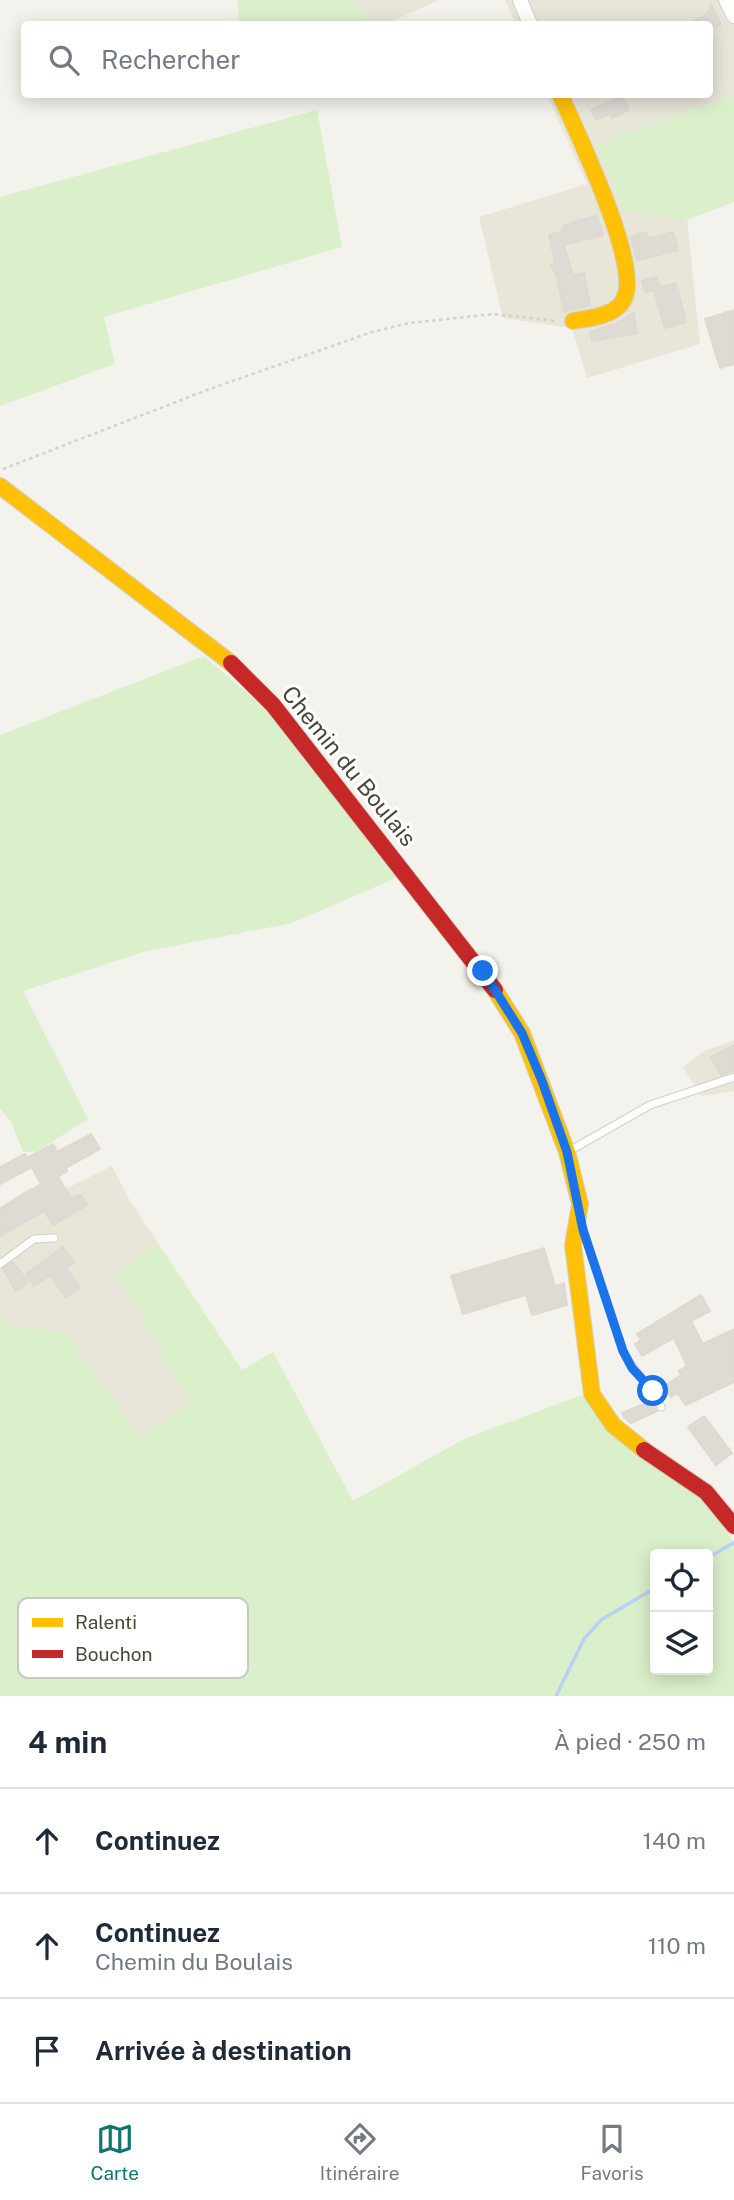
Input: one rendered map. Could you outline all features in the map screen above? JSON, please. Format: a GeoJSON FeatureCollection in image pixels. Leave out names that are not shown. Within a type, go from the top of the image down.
{"type":"FeatureCollection","features":[{"type":"Feature","properties":{"kind":"street"},"geometry":{"type":"LineString","coordinates":[[520,0],[529,21]]}},
{"type":"Feature","properties":{"kind":"street"},"geometry":{"type":"LineString","coordinates":[[726,0],[734,16]]}},
{"type":"Feature","properties":{"kind":"street"},"geometry":{"type":"LineString","coordinates":[[562,98],[611,217],[628,281],[627,294],[611,312],[573,321]]}},
{"type":"Feature","properties":{"kind":"street","name":"Chemin du Boulais"},"geometry":{"type":"LineString","coordinates":[[0,486],[228,660],[273,705],[483,971],[522,1033],[567,1152],[580,1204]]}},
{"type":"Feature","properties":{"kind":"street"},"geometry":{"type":"LineString","coordinates":[[580,1204],[573,1245],[592,1394],[598,1408],[618,1431],[707,1493],[734,1526]]}},
{"type":"Feature","properties":{"kind":"lane"},"geometry":{"type":"LineString","coordinates":[[567,1152],[650,1105],[734,1077]]}},
{"type":"Feature","properties":{"kind":"lane"},"geometry":{"type":"LineString","coordinates":[[580,1204],[583,1230],[623,1351],[632,1368],[653,1391],[660,1407]]}},
{"type":"Feature","properties":{"kind":"lane"},"geometry":{"type":"LineString","coordinates":[[0,1264],[34,1239],[54,1238]]}},
{"type":"Feature","properties":{"kind":"path"},"geometry":{"type":"LineString","coordinates":[[0,470],[207,390],[372,332],[409,323],[493,314],[573,321]]}},
{"type":"Feature","properties":{"kind":"shaded area"},"geometry":{"type":"Polygon","coordinates":[[[354,0],[439,0],[392,21],[365,21],[354,0]]]}},
{"type":"Feature","properties":{"kind":"shaded area"},"geometry":{"type":"Polygon","coordinates":[[[505,0],[734,0],[734,95],[597,144],[622,210],[687,220],[700,344],[587,378],[572,328],[503,318],[479,217],[587,184],[548,98],[713,98],[713,21],[515,21],[505,0]]]}},
{"type":"Feature","properties":{"kind":"shaded area"},"geometry":{"type":"Polygon","coordinates":[[[734,1040],[734,1091],[701,1096],[683,1067],[705,1051],[734,1040]]]}},
{"type":"Feature","properties":{"kind":"shaded area"},"geometry":{"type":"Polygon","coordinates":[[[112,1166],[130,1201],[158,1243],[117,1273],[190,1404],[140,1437],[65,1333],[9,1324],[0,1317],[0,1207],[30,1188],[55,1194],[112,1166]]]}},
{"type":"Feature","properties":{"kind":"green space"},"geometry":{"type":"Polygon","coordinates":[[[237,0],[354,0],[365,21],[240,21],[237,0]]]}},
{"type":"Feature","properties":{"kind":"green space"},"geometry":{"type":"Polygon","coordinates":[[[734,95],[734,202],[687,220],[622,210],[597,144],[734,95]]]}},
{"type":"Feature","properties":{"kind":"green space"},"geometry":{"type":"Polygon","coordinates":[[[317,110],[342,247],[104,317],[115,364],[0,406],[0,197],[317,110]]]}},
{"type":"Feature","properties":{"kind":"green space"},"geometry":{"type":"Polygon","coordinates":[[[204,656],[262,706],[398,877],[292,923],[143,952],[23,991],[88,1119],[36,1152],[23,1152],[11,1122],[0,1109],[0,735],[204,656]]]}},
{"type":"Feature","properties":{"kind":"green space"},"geometry":{"type":"Polygon","coordinates":[[[158,1243],[242,1370],[273,1352],[353,1501],[464,1439],[582,1395],[686,1485],[722,1525],[734,1544],[734,1696],[0,1696],[0,1317],[9,1324],[65,1333],[140,1437],[190,1404],[117,1273],[158,1243]]]}},
{"type":"Feature","properties":{"kind":"building"},"geometry":{"type":"Polygon","coordinates":[[[710,3],[721,24],[713,28],[713,21],[694,21],[704,16],[710,10],[710,3]]]}},
{"type":"Feature","properties":{"kind":"building"},"geometry":{"type":"Polygon","coordinates":[[[616,98],[623,98],[629,110],[612,118],[610,114],[596,120],[591,110],[616,98]]]}},
{"type":"Feature","properties":{"kind":"building"},"geometry":{"type":"Polygon","coordinates":[[[597,216],[603,235],[564,245],[573,275],[584,273],[590,305],[564,312],[557,277],[551,264],[555,263],[549,235],[564,231],[563,226],[597,216]]]}},
{"type":"Feature","properties":{"kind":"building"},"geometry":{"type":"Polygon","coordinates":[[[646,232],[648,239],[673,232],[678,250],[637,260],[631,237],[646,232]]]}},
{"type":"Feature","properties":{"kind":"building"},"geometry":{"type":"Polygon","coordinates":[[[657,277],[659,287],[676,283],[686,322],[665,328],[654,290],[645,292],[642,281],[657,277]]]}},
{"type":"Feature","properties":{"kind":"building"},"geometry":{"type":"Polygon","coordinates":[[[734,310],[734,364],[720,368],[705,319],[734,310]]]}},
{"type":"Feature","properties":{"kind":"building"},"geometry":{"type":"Polygon","coordinates":[[[634,313],[637,333],[592,341],[590,332],[615,324],[634,313]]]}},
{"type":"Feature","properties":{"kind":"building"},"geometry":{"type":"Polygon","coordinates":[[[734,1045],[734,1070],[721,1075],[711,1057],[734,1045]]]}},
{"type":"Feature","properties":{"kind":"building"},"geometry":{"type":"Polygon","coordinates":[[[91,1134],[100,1149],[66,1168],[67,1171],[58,1177],[71,1198],[81,1195],[87,1205],[53,1225],[44,1211],[0,1236],[0,1209],[41,1184],[32,1167],[0,1184],[0,1167],[25,1154],[27,1158],[53,1144],[57,1152],[91,1134]]]}},
{"type":"Feature","properties":{"kind":"building"},"geometry":{"type":"Polygon","coordinates":[[[63,1247],[74,1262],[66,1268],[80,1287],[66,1297],[50,1275],[34,1286],[26,1274],[63,1247]]]}},
{"type":"Feature","properties":{"kind":"building"},"geometry":{"type":"Polygon","coordinates":[[[544,1248],[555,1286],[564,1283],[567,1305],[532,1315],[526,1295],[463,1314],[451,1276],[544,1248]]]}},
{"type":"Feature","properties":{"kind":"building"},"geometry":{"type":"Polygon","coordinates":[[[13,1262],[28,1282],[16,1291],[3,1269],[13,1262]]]}},
{"type":"Feature","properties":{"kind":"building"},"geometry":{"type":"Polygon","coordinates":[[[701,1295],[710,1311],[691,1321],[703,1344],[734,1329],[734,1382],[686,1405],[677,1393],[671,1397],[664,1386],[681,1375],[679,1371],[687,1366],[674,1338],[642,1356],[635,1344],[641,1340],[637,1334],[701,1295]]]}},
{"type":"Feature","properties":{"kind":"building"},"geometry":{"type":"Polygon","coordinates":[[[651,1401],[657,1411],[631,1423],[622,1413],[651,1401]]]}},
{"type":"Feature","properties":{"kind":"building"},"geometry":{"type":"Polygon","coordinates":[[[704,1416],[732,1453],[716,1465],[688,1427],[704,1416]]]}},
{"type":"Feature","properties":{"kind":"waterway"},"geometry":{"type":"LineString","coordinates":[[713,1555],[733,1543]]}},
{"type":"Feature","properties":{"kind":"waterway"},"geometry":{"type":"LineString","coordinates":[[556,1696],[584,1639],[601,1620],[650,1591]]}},
{"type":"Feature","properties":{"kind":"traffic: slow"},"geometry":{"type":"LineString","coordinates":[[562,98],[604,196],[623,255],[627,279],[625,297],[616,308],[603,315],[573,321]]}},
{"type":"Feature","properties":{"kind":"traffic: slow"},"geometry":{"type":"LineString","coordinates":[[0,486],[231,663]]}},
{"type":"Feature","properties":{"kind":"traffic: slow"},"geometry":{"type":"LineString","coordinates":[[495,990],[522,1033],[567,1152],[580,1204],[573,1245],[592,1394],[613,1425],[644,1450]]}},
{"type":"Feature","properties":{"kind":"traffic: jam"},"geometry":{"type":"LineString","coordinates":[[231,663],[273,705],[495,990]]}},
{"type":"Feature","properties":{"kind":"traffic: jam"},"geometry":{"type":"LineString","coordinates":[[644,1450],[706,1492],[734,1526]]}},
{"type":"Feature","properties":{"kind":"route"},"geometry":{"type":"LineString","coordinates":[[483,971],[522,1033],[542,1081],[567,1152],[580,1204],[583,1230],[623,1351],[632,1368],[653,1391]]}}]}
